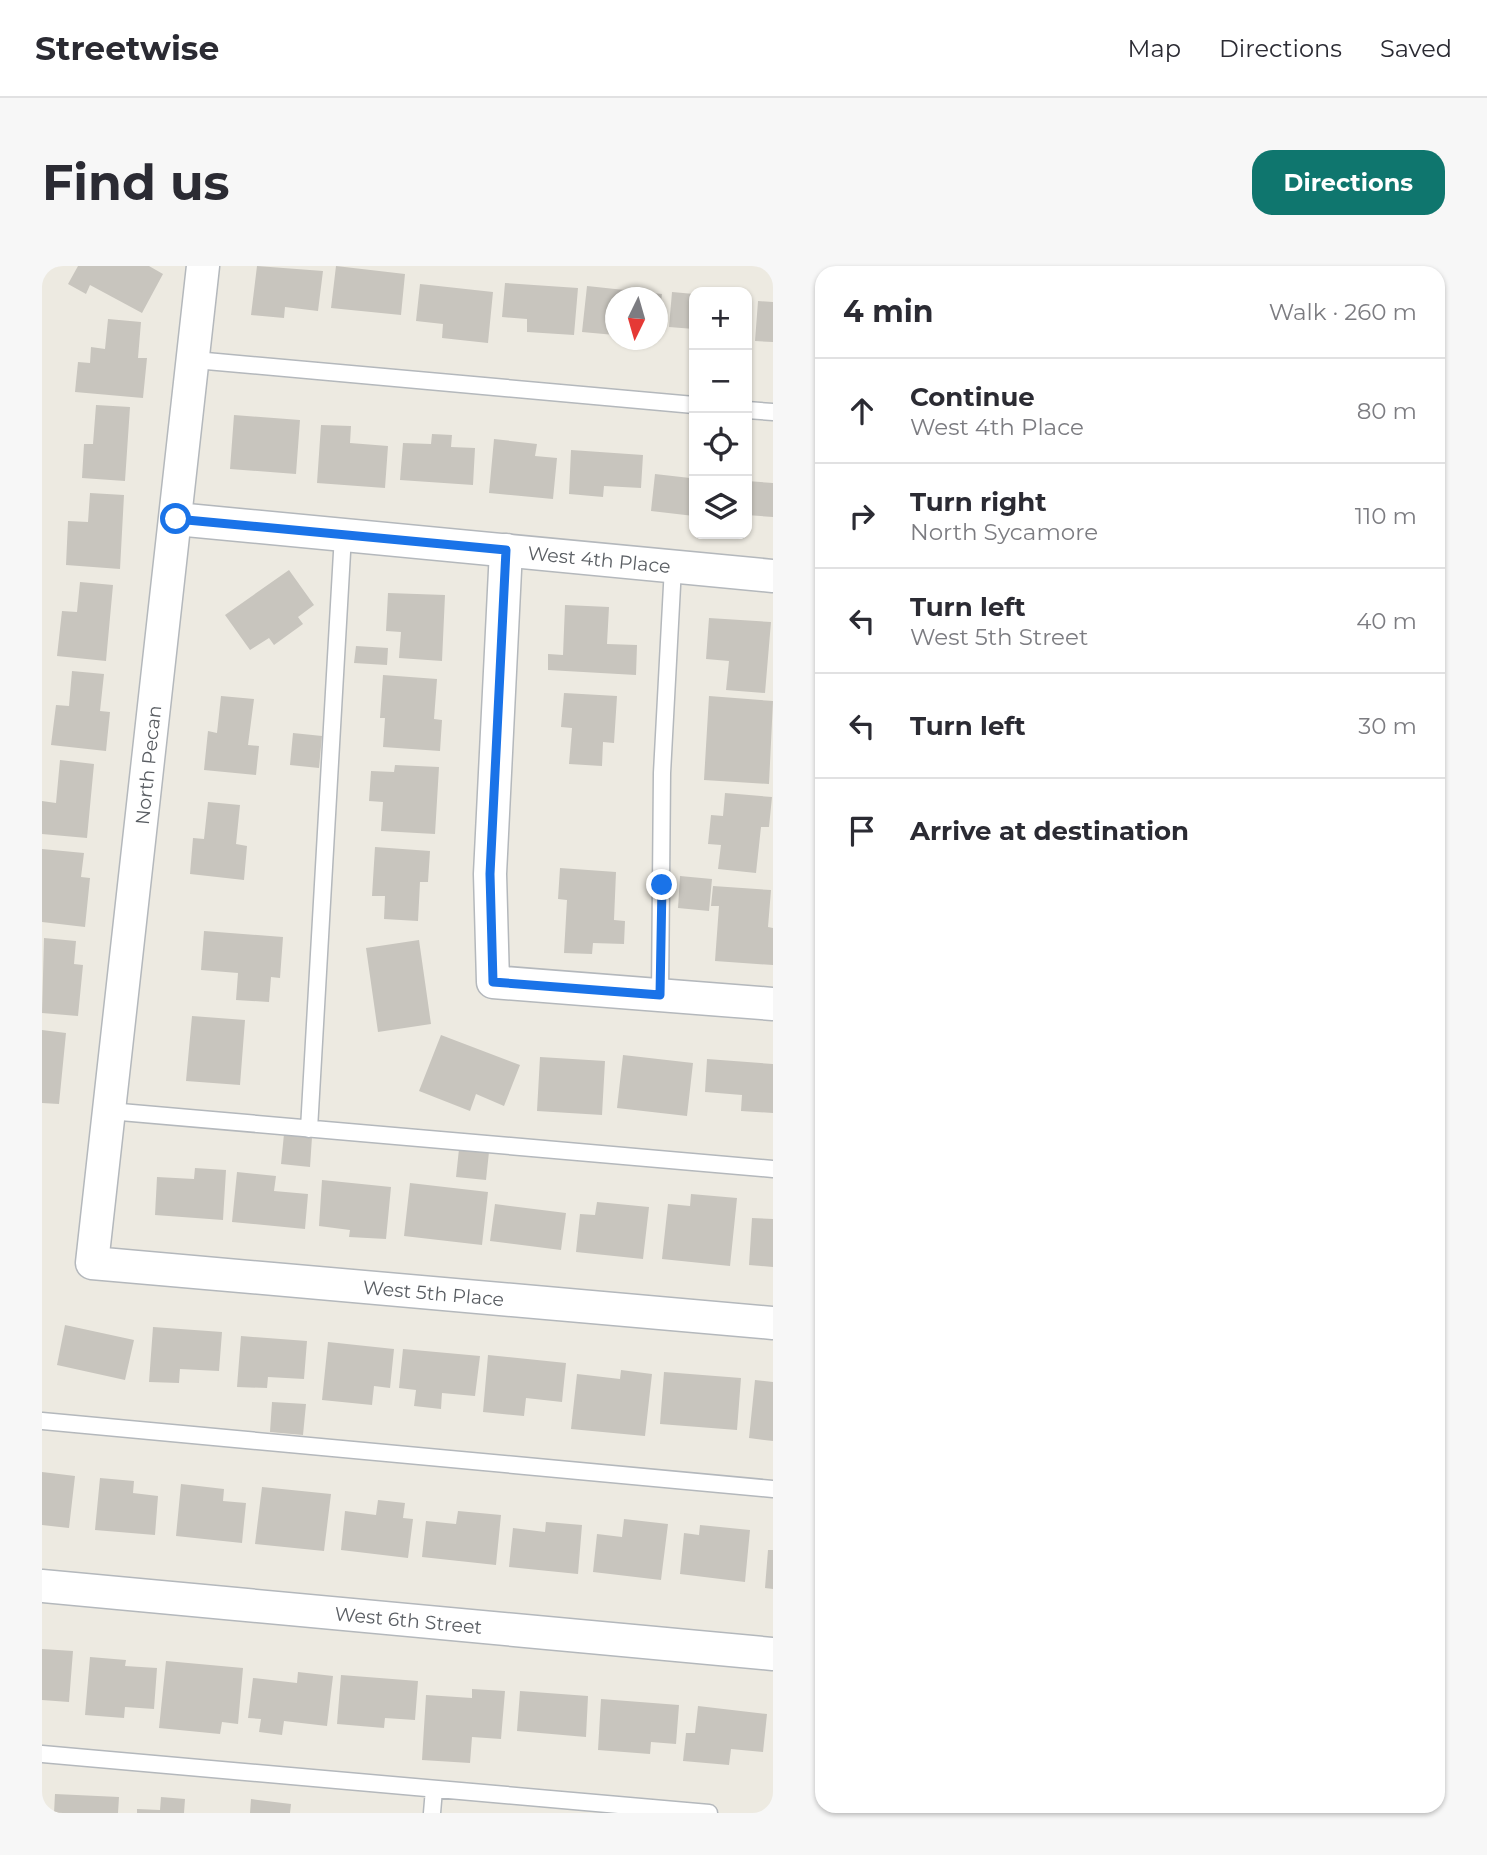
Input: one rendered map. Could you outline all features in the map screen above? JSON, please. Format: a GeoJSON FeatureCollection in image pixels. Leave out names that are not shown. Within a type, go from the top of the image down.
{"type":"FeatureCollection","features":[{"type":"Feature","properties":{"kind":"street","name":"North Pecan"},"geometry":{"type":"LineString","coordinates":[[92,1263],[195,360],[203,266]]}},
{"type":"Feature","properties":{"kind":"street","name":"West 4th Place"},"geometry":{"type":"LineString","coordinates":[[176,519],[773,576]]}},
{"type":"Feature","properties":{"kind":"street"},"geometry":{"type":"LineString","coordinates":[[506,550],[490,874],[493,982],[773,1004]]}},
{"type":"Feature","properties":{"kind":"street","name":"West 5th Place"},"geometry":{"type":"LineString","coordinates":[[92,1263],[773,1323]]}},
{"type":"Feature","properties":{"kind":"street","name":"West 6th Street"},"geometry":{"type":"LineString","coordinates":[[42,1586],[773,1654]]}},
{"type":"Feature","properties":{"kind":"lane"},"geometry":{"type":"LineString","coordinates":[[195,360],[689,405]]}},
{"type":"Feature","properties":{"kind":"lane"},"geometry":{"type":"LineString","coordinates":[[752,410],[773,412]]}},
{"type":"Feature","properties":{"kind":"lane"},"geometry":{"type":"LineString","coordinates":[[309,1129],[343,534]]}},
{"type":"Feature","properties":{"kind":"lane"},"geometry":{"type":"LineString","coordinates":[[660,995],[662,773],[673,567]]}},
{"type":"Feature","properties":{"kind":"lane"},"geometry":{"type":"LineString","coordinates":[[109,1111],[773,1169]]}},
{"type":"Feature","properties":{"kind":"lane"},"geometry":{"type":"LineString","coordinates":[[42,1421],[773,1489]]}},
{"type":"Feature","properties":{"kind":"lane"},"geometry":{"type":"LineString","coordinates":[[42,1754],[709,1813]]}},
{"type":"Feature","properties":{"kind":"lane"},"geometry":{"type":"LineString","coordinates":[[432,1813],[434,1789]]}},
{"type":"Feature","properties":{"kind":"building"},"geometry":{"type":"Polygon","coordinates":[[[78,266],[149,266],[163,274],[142,313],[90,285],[86,294],[68,284],[78,266]]]}},
{"type":"Feature","properties":{"kind":"building"},"geometry":{"type":"Polygon","coordinates":[[[257,266],[323,271],[318,311],[285,307],[284,318],[251,315],[257,266]]]}},
{"type":"Feature","properties":{"kind":"building"},"geometry":{"type":"Polygon","coordinates":[[[336,266],[405,274],[401,315],[331,308],[336,266]]]}},
{"type":"Feature","properties":{"kind":"building"},"geometry":{"type":"Polygon","coordinates":[[[505,283],[578,288],[574,335],[527,332],[527,319],[502,317],[505,283]]]}},
{"type":"Feature","properties":{"kind":"building"},"geometry":{"type":"Polygon","coordinates":[[[420,284],[493,292],[488,343],[442,338],[443,324],[416,321],[420,284]]]}},
{"type":"Feature","properties":{"kind":"building"},"geometry":{"type":"Polygon","coordinates":[[[587,286],[605,288],[605,334],[582,332],[587,286]]]}},
{"type":"Feature","properties":{"kind":"building"},"geometry":{"type":"Polygon","coordinates":[[[672,292],[689,294],[689,329],[669,327],[672,292]]]}},
{"type":"Feature","properties":{"kind":"building"},"geometry":{"type":"Polygon","coordinates":[[[758,301],[773,302],[773,342],[755,341],[758,301]]]}},
{"type":"Feature","properties":{"kind":"building"},"geometry":{"type":"Polygon","coordinates":[[[108,319],[141,322],[138,358],[147,358],[143,398],[75,392],[78,362],[90,363],[91,347],[105,349],[108,319]]]}},
{"type":"Feature","properties":{"kind":"building"},"geometry":{"type":"Polygon","coordinates":[[[96,405],[130,407],[125,481],[82,478],[84,444],[93,444],[96,405]]]}},
{"type":"Feature","properties":{"kind":"building"},"geometry":{"type":"Polygon","coordinates":[[[234,415],[300,420],[296,474],[230,469],[234,415]]]}},
{"type":"Feature","properties":{"kind":"building"},"geometry":{"type":"Polygon","coordinates":[[[321,425],[351,426],[350,443],[388,446],[385,488],[317,483],[321,425]]]}},
{"type":"Feature","properties":{"kind":"building"},"geometry":{"type":"Polygon","coordinates":[[[432,434],[452,435],[451,447],[475,448],[473,485],[400,480],[403,443],[431,444],[432,434]]]}},
{"type":"Feature","properties":{"kind":"building"},"geometry":{"type":"Polygon","coordinates":[[[494,439],[537,444],[535,456],[557,458],[553,499],[489,493],[494,439]]]}},
{"type":"Feature","properties":{"kind":"building"},"geometry":{"type":"Polygon","coordinates":[[[571,450],[643,455],[641,488],[604,486],[603,497],[569,494],[571,450]]]}},
{"type":"Feature","properties":{"kind":"building"},"geometry":{"type":"Polygon","coordinates":[[[655,474],[689,478],[689,515],[651,511],[655,474]]]}},
{"type":"Feature","properties":{"kind":"building"},"geometry":{"type":"Polygon","coordinates":[[[752,481],[773,483],[773,517],[752,515],[752,481]]]}},
{"type":"Feature","properties":{"kind":"building"},"geometry":{"type":"Polygon","coordinates":[[[90,493],[124,495],[120,569],[66,565],[68,521],[88,522],[90,493]]]}},
{"type":"Feature","properties":{"kind":"building"},"geometry":{"type":"Polygon","coordinates":[[[289,570],[314,605],[298,617],[303,624],[274,645],[269,638],[250,650],[225,615],[289,570]]]}},
{"type":"Feature","properties":{"kind":"building"},"geometry":{"type":"Polygon","coordinates":[[[80,582],[113,585],[106,661],[57,656],[62,611],[77,612],[80,582]]]}},
{"type":"Feature","properties":{"kind":"building"},"geometry":{"type":"Polygon","coordinates":[[[388,593],[445,595],[442,661],[399,658],[401,632],[386,631],[388,593]]]}},
{"type":"Feature","properties":{"kind":"building"},"geometry":{"type":"Polygon","coordinates":[[[565,605],[609,607],[607,644],[637,645],[636,675],[548,670],[548,654],[563,655],[565,605]]]}},
{"type":"Feature","properties":{"kind":"building"},"geometry":{"type":"Polygon","coordinates":[[[709,618],[771,622],[765,693],[726,690],[729,661],[706,659],[709,618]]]}},
{"type":"Feature","properties":{"kind":"building"},"geometry":{"type":"Polygon","coordinates":[[[356,646],[388,648],[387,665],[354,663],[356,646]]]}},
{"type":"Feature","properties":{"kind":"building"},"geometry":{"type":"Polygon","coordinates":[[[72,671],[104,674],[100,711],[110,712],[106,751],[51,745],[56,705],[69,706],[72,671]]]}},
{"type":"Feature","properties":{"kind":"building"},"geometry":{"type":"Polygon","coordinates":[[[383,675],[437,679],[434,719],[442,720],[440,751],[383,747],[385,718],[380,718],[383,675]]]}},
{"type":"Feature","properties":{"kind":"building"},"geometry":{"type":"Polygon","coordinates":[[[564,693],[617,696],[614,743],[603,742],[602,766],[569,764],[572,728],[561,727],[564,693]]]}},
{"type":"Feature","properties":{"kind":"building"},"geometry":{"type":"Polygon","coordinates":[[[221,696],[254,699],[248,745],[259,746],[256,775],[204,770],[208,731],[217,733],[221,696]]]}},
{"type":"Feature","properties":{"kind":"building"},"geometry":{"type":"Polygon","coordinates":[[[709,696],[773,701],[769,784],[704,780],[709,696]]]}},
{"type":"Feature","properties":{"kind":"building"},"geometry":{"type":"Polygon","coordinates":[[[293,733],[322,736],[319,768],[290,765],[293,733]]]}},
{"type":"Feature","properties":{"kind":"building"},"geometry":{"type":"Polygon","coordinates":[[[60,760],[94,764],[87,838],[42,834],[42,801],[56,803],[60,760]]]}},
{"type":"Feature","properties":{"kind":"building"},"geometry":{"type":"Polygon","coordinates":[[[395,765],[439,767],[435,834],[381,831],[383,802],[369,801],[371,771],[394,772],[395,765]]]}},
{"type":"Feature","properties":{"kind":"building"},"geometry":{"type":"Polygon","coordinates":[[[725,793],[772,797],[769,827],[761,827],[756,873],[718,869],[721,845],[708,844],[711,815],[723,816],[725,793]]]}},
{"type":"Feature","properties":{"kind":"building"},"geometry":{"type":"Polygon","coordinates":[[[208,802],[240,805],[236,844],[247,846],[244,880],[190,874],[193,838],[204,839],[208,802]]]}},
{"type":"Feature","properties":{"kind":"building"},"geometry":{"type":"Polygon","coordinates":[[[375,847],[430,851],[428,882],[420,882],[418,921],[384,919],[385,896],[372,896],[375,847]]]}},
{"type":"Feature","properties":{"kind":"building"},"geometry":{"type":"Polygon","coordinates":[[[42,849],[84,853],[81,877],[90,878],[85,927],[42,922],[42,849]]]}},
{"type":"Feature","properties":{"kind":"building"},"geometry":{"type":"Polygon","coordinates":[[[560,868],[616,872],[614,920],[625,921],[624,944],[593,943],[592,954],[564,953],[567,900],[558,899],[560,868]]]}},
{"type":"Feature","properties":{"kind":"building"},"geometry":{"type":"Polygon","coordinates":[[[680,876],[712,879],[709,911],[678,908],[680,876]]]}},
{"type":"Feature","properties":{"kind":"building"},"geometry":{"type":"Polygon","coordinates":[[[713,886],[771,890],[768,927],[773,928],[773,965],[715,961],[719,906],[711,906],[713,886]]]}},
{"type":"Feature","properties":{"kind":"building"},"geometry":{"type":"Polygon","coordinates":[[[204,931],[283,937],[280,978],[271,977],[269,1002],[236,1000],[238,973],[201,970],[204,931]]]}},
{"type":"Feature","properties":{"kind":"building"},"geometry":{"type":"Polygon","coordinates":[[[44,938],[76,941],[74,964],[83,965],[78,1016],[42,1013],[44,938]]]}},
{"type":"Feature","properties":{"kind":"building"},"geometry":{"type":"Polygon","coordinates":[[[419,940],[431,1024],[378,1032],[366,948],[419,940]]]}},
{"type":"Feature","properties":{"kind":"building"},"geometry":{"type":"Polygon","coordinates":[[[192,1016],[245,1020],[240,1085],[186,1081],[192,1016]]]}},
{"type":"Feature","properties":{"kind":"building"},"geometry":{"type":"Polygon","coordinates":[[[42,1030],[66,1033],[59,1104],[42,1103],[42,1030]]]}},
{"type":"Feature","properties":{"kind":"building"},"geometry":{"type":"Polygon","coordinates":[[[441,1035],[520,1065],[504,1106],[476,1094],[470,1111],[419,1091],[441,1035]]]}},
{"type":"Feature","properties":{"kind":"building"},"geometry":{"type":"Polygon","coordinates":[[[623,1055],[693,1063],[687,1116],[617,1108],[623,1055]]]}},
{"type":"Feature","properties":{"kind":"building"},"geometry":{"type":"Polygon","coordinates":[[[540,1057],[605,1061],[602,1115],[537,1111],[540,1057]]]}},
{"type":"Feature","properties":{"kind":"building"},"geometry":{"type":"Polygon","coordinates":[[[707,1059],[773,1064],[773,1113],[741,1111],[742,1095],[705,1092],[707,1059]]]}},
{"type":"Feature","properties":{"kind":"building"},"geometry":{"type":"Polygon","coordinates":[[[284,1134],[312,1137],[310,1167],[281,1164],[284,1134]]]}},
{"type":"Feature","properties":{"kind":"building"},"geometry":{"type":"Polygon","coordinates":[[[459,1149],[489,1152],[486,1180],[456,1177],[459,1149]]]}},
{"type":"Feature","properties":{"kind":"building"},"geometry":{"type":"Polygon","coordinates":[[[195,1168],[226,1170],[223,1220],[155,1215],[157,1177],[194,1179],[195,1168]]]}},
{"type":"Feature","properties":{"kind":"building"},"geometry":{"type":"Polygon","coordinates":[[[237,1172],[276,1176],[274,1191],[308,1194],[305,1229],[232,1222],[237,1172]]]}},
{"type":"Feature","properties":{"kind":"building"},"geometry":{"type":"Polygon","coordinates":[[[322,1180],[391,1187],[386,1239],[349,1237],[350,1230],[319,1226],[322,1180]]]}},
{"type":"Feature","properties":{"kind":"building"},"geometry":{"type":"Polygon","coordinates":[[[410,1183],[488,1192],[482,1245],[404,1236],[410,1183]]]}},
{"type":"Feature","properties":{"kind":"building"},"geometry":{"type":"Polygon","coordinates":[[[691,1194],[737,1198],[730,1266],[662,1259],[668,1204],[690,1206],[691,1194]]]}},
{"type":"Feature","properties":{"kind":"building"},"geometry":{"type":"Polygon","coordinates":[[[597,1202],[649,1207],[643,1259],[576,1252],[580,1214],[595,1215],[597,1202]]]}},
{"type":"Feature","properties":{"kind":"building"},"geometry":{"type":"Polygon","coordinates":[[[495,1204],[566,1213],[561,1250],[490,1241],[495,1204]]]}},
{"type":"Feature","properties":{"kind":"building"},"geometry":{"type":"Polygon","coordinates":[[[752,1218],[773,1219],[773,1267],[749,1265],[752,1218]]]}},
{"type":"Feature","properties":{"kind":"building"},"geometry":{"type":"Polygon","coordinates":[[[65,1325],[134,1340],[125,1380],[57,1365],[65,1325]]]}},
{"type":"Feature","properties":{"kind":"building"},"geometry":{"type":"Polygon","coordinates":[[[153,1327],[222,1332],[219,1371],[180,1369],[179,1383],[149,1382],[153,1327]]]}},
{"type":"Feature","properties":{"kind":"building"},"geometry":{"type":"Polygon","coordinates":[[[241,1336],[307,1341],[304,1379],[268,1377],[267,1388],[237,1387],[241,1336]]]}},
{"type":"Feature","properties":{"kind":"building"},"geometry":{"type":"Polygon","coordinates":[[[328,1342],[394,1349],[390,1388],[374,1386],[372,1405],[322,1400],[328,1342]]]}},
{"type":"Feature","properties":{"kind":"building"},"geometry":{"type":"Polygon","coordinates":[[[403,1349],[480,1356],[475,1396],[442,1393],[441,1409],[414,1406],[416,1390],[399,1388],[403,1349]]]}},
{"type":"Feature","properties":{"kind":"building"},"geometry":{"type":"Polygon","coordinates":[[[488,1355],[566,1363],[562,1402],[526,1398],[524,1416],[483,1412],[488,1355]]]}},
{"type":"Feature","properties":{"kind":"building"},"geometry":{"type":"Polygon","coordinates":[[[621,1370],[652,1374],[645,1436],[571,1429],[577,1374],[620,1379],[621,1370]]]}},
{"type":"Feature","properties":{"kind":"building"},"geometry":{"type":"Polygon","coordinates":[[[664,1372],[741,1378],[737,1430],[660,1424],[664,1372]]]}},
{"type":"Feature","properties":{"kind":"building"},"geometry":{"type":"Polygon","coordinates":[[[755,1380],[773,1382],[773,1441],[749,1438],[755,1380]]]}},
{"type":"Feature","properties":{"kind":"building"},"geometry":{"type":"Polygon","coordinates":[[[272,1402],[306,1404],[303,1435],[270,1432],[272,1402]]]}},
{"type":"Feature","properties":{"kind":"building"},"geometry":{"type":"Polygon","coordinates":[[[42,1472],[75,1476],[69,1528],[42,1525],[42,1472]]]}},
{"type":"Feature","properties":{"kind":"building"},"geometry":{"type":"Polygon","coordinates":[[[100,1478],[134,1481],[133,1493],[158,1496],[155,1535],[95,1530],[100,1478]]]}},
{"type":"Feature","properties":{"kind":"building"},"geometry":{"type":"Polygon","coordinates":[[[181,1484],[224,1489],[223,1501],[246,1503],[242,1543],[176,1536],[181,1484]]]}},
{"type":"Feature","properties":{"kind":"building"},"geometry":{"type":"Polygon","coordinates":[[[262,1487],[331,1494],[324,1551],[255,1544],[262,1487]]]}},
{"type":"Feature","properties":{"kind":"building"},"geometry":{"type":"Polygon","coordinates":[[[378,1500],[405,1503],[403,1518],[413,1519],[408,1558],[341,1550],[345,1511],[376,1515],[378,1500]]]}},
{"type":"Feature","properties":{"kind":"building"},"geometry":{"type":"Polygon","coordinates":[[[458,1511],[501,1515],[496,1565],[422,1557],[426,1521],[456,1524],[458,1511]]]}},
{"type":"Feature","properties":{"kind":"building"},"geometry":{"type":"Polygon","coordinates":[[[624,1519],[668,1524],[661,1580],[593,1572],[597,1534],[622,1537],[624,1519]]]}},
{"type":"Feature","properties":{"kind":"building"},"geometry":{"type":"Polygon","coordinates":[[[546,1522],[582,1525],[578,1574],[509,1567],[513,1528],[545,1532],[546,1522]]]}},
{"type":"Feature","properties":{"kind":"building"},"geometry":{"type":"Polygon","coordinates":[[[700,1525],[750,1530],[745,1582],[680,1574],[684,1533],[699,1535],[700,1525]]]}},
{"type":"Feature","properties":{"kind":"building"},"geometry":{"type":"Polygon","coordinates":[[[768,1550],[773,1550],[773,1589],[765,1588],[768,1550]]]}},
{"type":"Feature","properties":{"kind":"building"},"geometry":{"type":"Polygon","coordinates":[[[42,1649],[73,1651],[69,1702],[42,1700],[42,1649]]]}},
{"type":"Feature","properties":{"kind":"building"},"geometry":{"type":"Polygon","coordinates":[[[90,1657],[126,1660],[125,1666],[157,1668],[154,1709],[125,1707],[124,1718],[85,1715],[90,1657]]]}},
{"type":"Feature","properties":{"kind":"building"},"geometry":{"type":"Polygon","coordinates":[[[166,1661],[243,1668],[238,1724],[222,1722],[220,1734],[159,1728],[166,1661]]]}},
{"type":"Feature","properties":{"kind":"building"},"geometry":{"type":"Polygon","coordinates":[[[298,1672],[333,1676],[327,1726],[284,1721],[282,1735],[259,1732],[261,1719],[248,1718],[253,1678],[297,1683],[298,1672]]]}},
{"type":"Feature","properties":{"kind":"building"},"geometry":{"type":"Polygon","coordinates":[[[341,1675],[418,1681],[415,1720],[385,1718],[384,1728],[337,1724],[341,1675]]]}},
{"type":"Feature","properties":{"kind":"building"},"geometry":{"type":"Polygon","coordinates":[[[472,1689],[505,1691],[501,1739],[472,1737],[470,1763],[422,1760],[426,1695],[472,1698],[472,1689]]]}},
{"type":"Feature","properties":{"kind":"building"},"geometry":{"type":"Polygon","coordinates":[[[520,1691],[588,1696],[586,1737],[517,1731],[520,1691]]]}},
{"type":"Feature","properties":{"kind":"building"},"geometry":{"type":"Polygon","coordinates":[[[601,1699],[679,1705],[676,1744],[651,1742],[650,1754],[598,1750],[601,1699]]]}},
{"type":"Feature","properties":{"kind":"building"},"geometry":{"type":"Polygon","coordinates":[[[698,1706],[767,1714],[763,1752],[731,1749],[729,1765],[683,1761],[686,1733],[695,1733],[698,1706]]]}},
{"type":"Feature","properties":{"kind":"building"},"geometry":{"type":"Polygon","coordinates":[[[55,1794],[119,1797],[118,1813],[54,1813],[55,1794]]]}},
{"type":"Feature","properties":{"kind":"building"},"geometry":{"type":"Polygon","coordinates":[[[161,1797],[185,1799],[184,1813],[137,1813],[137,1809],[160,1810],[161,1797]]]}},
{"type":"Feature","properties":{"kind":"building"},"geometry":{"type":"Polygon","coordinates":[[[251,1799],[291,1804],[290,1813],[250,1813],[251,1799]]]}},
{"type":"Feature","properties":{"kind":"route"},"geometry":{"type":"LineString","coordinates":[[176,519],[506,550],[490,874],[493,982],[660,995],[662,885]]}}]}
